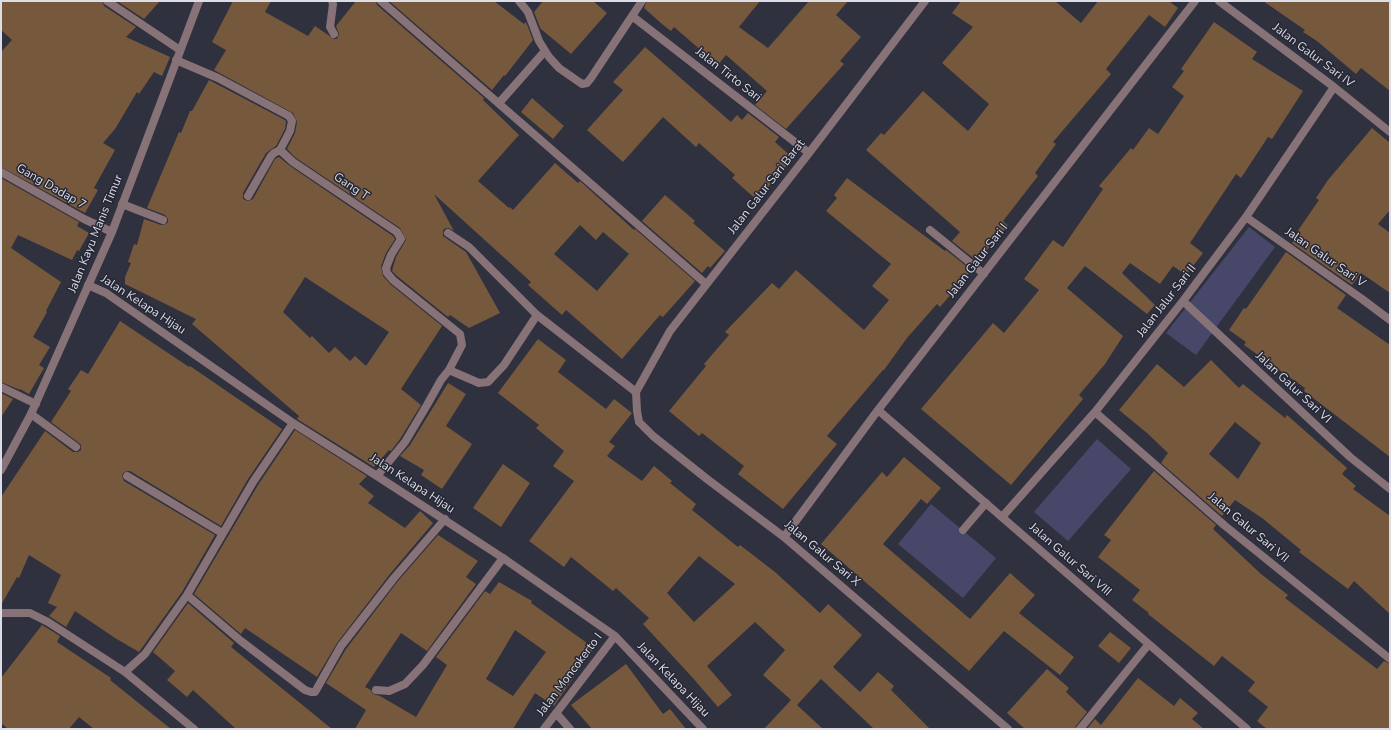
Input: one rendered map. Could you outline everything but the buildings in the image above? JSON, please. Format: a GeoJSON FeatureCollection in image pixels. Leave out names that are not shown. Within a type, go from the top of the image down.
{"type":"FeatureCollection","features":[{"type":"Feature","properties":{"kind":"street"},"geometry":{"type":"LineString","coordinates":[[107,1],[180,50]]}},
{"type":"Feature","properties":{"kind":"street","name":"Jalan Kayu Manis Timur"},"geometry":{"type":"LineString","coordinates":[[1,470],[32,414],[92,286],[199,1]]}},
{"type":"Feature","properties":{"kind":"street"},"geometry":{"type":"LineString","coordinates":[[332,1],[333,4],[330,27],[334,34]]}},
{"type":"Feature","properties":{"kind":"street"},"geometry":{"type":"LineString","coordinates":[[381,1],[706,284]]}},
{"type":"Feature","properties":{"kind":"street"},"geometry":{"type":"LineString","coordinates":[[519,1],[528,12],[539,41],[549,57],[558,68],[582,84],[586,83],[642,1]]}},
{"type":"Feature","properties":{"kind":"street","name":"Jalan Galur Sari Barat"},"geometry":{"type":"LineString","coordinates":[[636,392],[670,331],[925,1]]}},
{"type":"Feature","properties":{"kind":"street","name":"Jalan Galur Sari I"},"geometry":{"type":"LineString","coordinates":[[784,537],[878,410],[1195,1]]}},
{"type":"Feature","properties":{"kind":"street","name":"Jalan Galur Sari IV"},"geometry":{"type":"LineString","coordinates":[[1219,1],[1334,87],[1390,132]]}},
{"type":"Feature","properties":{"kind":"street","name":"Jalan Tirto Sari"},"geometry":{"type":"LineString","coordinates":[[632,16],[809,153]]}},
{"type":"Feature","properties":{"kind":"street"},"geometry":{"type":"LineString","coordinates":[[499,103],[545,51]]}},
{"type":"Feature","properties":{"kind":"street"},"geometry":{"type":"LineString","coordinates":[[176,60],[218,78],[289,116],[292,121],[290,130],[280,150],[271,156],[248,196]]}},
{"type":"Feature","properties":{"kind":"street","name":"Jalan Jalur Sari II"},"geometry":{"type":"LineString","coordinates":[[1002,517],[1095,412],[1183,301],[1246,217],[1334,87]]}},
{"type":"Feature","properties":{"kind":"street","name":"Gang T"},"geometry":{"type":"LineString","coordinates":[[280,150],[293,162],[397,232],[401,238],[389,259],[386,268],[387,273],[393,280],[451,325],[460,334],[462,345],[449,370]]}},
{"type":"Feature","properties":{"kind":"street","name":"Gang Dadap 7"},"geometry":{"type":"LineString","coordinates":[[1,172],[84,219],[112,232]]}},
{"type":"Feature","properties":{"kind":"street"},"geometry":{"type":"LineString","coordinates":[[122,204],[163,220]]}},
{"type":"Feature","properties":{"kind":"street","name":"Jalan Galur Sari V"},"geometry":{"type":"LineString","coordinates":[[1246,217],[1390,320]]}},
{"type":"Feature","properties":{"kind":"street"},"geometry":{"type":"LineString","coordinates":[[930,230],[984,274]]}},
{"type":"Feature","properties":{"kind":"street"},"geometry":{"type":"LineString","coordinates":[[448,233],[469,247],[537,315],[636,392]]}},
{"type":"Feature","properties":{"kind":"street","name":"Jalan Kelapa Hijau"},"geometry":{"type":"LineString","coordinates":[[92,286],[106,293],[293,423],[503,558],[615,636],[701,727]]}},
{"type":"Feature","properties":{"kind":"street","name":"Jalan Galur Sari VI"},"geometry":{"type":"LineString","coordinates":[[1183,301],[1350,457],[1390,489]]}},
{"type":"Feature","properties":{"kind":"street"},"geometry":{"type":"LineString","coordinates":[[377,476],[405,442],[441,380],[449,370],[479,383],[488,382],[504,365],[537,315]]}},
{"type":"Feature","properties":{"kind":"street"},"geometry":{"type":"LineString","coordinates":[[1,387],[36,404]]}},
{"type":"Feature","properties":{"kind":"street","name":"Jalan Galur Sari X"},"geometry":{"type":"LineString","coordinates":[[636,392],[639,422],[646,429],[707,479],[784,537],[1008,729]]}},
{"type":"Feature","properties":{"kind":"street","name":"Jalan Galur Sari VIII"},"geometry":{"type":"LineString","coordinates":[[878,410],[1246,729]]}},
{"type":"Feature","properties":{"kind":"street","name":"Jalan Galur Sari VII"},"geometry":{"type":"LineString","coordinates":[[1095,412],[1224,525],[1390,659]]}},
{"type":"Feature","properties":{"kind":"street"},"geometry":{"type":"LineString","coordinates":[[32,414],[76,447]]}},
{"type":"Feature","properties":{"kind":"street"},"geometry":{"type":"LineString","coordinates":[[125,672],[145,654],[187,594],[253,482],[293,423]]}},
{"type":"Feature","properties":{"kind":"street"},"geometry":{"type":"LineString","coordinates":[[127,476],[222,533]]}},
{"type":"Feature","properties":{"kind":"street"},"geometry":{"type":"LineString","coordinates":[[963,530],[986,503]]}},
{"type":"Feature","properties":{"kind":"street"},"geometry":{"type":"LineString","coordinates":[[187,594],[241,641],[300,686],[310,692],[315,692],[344,641],[394,578],[444,519]]}},
{"type":"Feature","properties":{"kind":"street"},"geometry":{"type":"LineString","coordinates":[[376,690],[388,691],[405,684],[423,665],[503,558]]}},
{"type":"Feature","properties":{"kind":"street"},"geometry":{"type":"LineString","coordinates":[[1,613],[30,613],[48,622],[125,672],[194,729]]}},
{"type":"Feature","properties":{"kind":"street","name":"Jalan Moncokerto I"},"geometry":{"type":"LineString","coordinates":[[544,729],[615,636]]}},
{"type":"Feature","properties":{"kind":"street"},"geometry":{"type":"LineString","coordinates":[[1080,729],[1148,645]]}},
{"type":"Feature","properties":{"kind":"street"},"geometry":{"type":"LineString","coordinates":[[556,713],[570,729]]}},
{"type":"Feature","properties":{"kind":"shaded area"},"geometry":{"type":"Polygon","coordinates":[[[1249,227],[1275,247],[1196,355],[1166,333],[1249,227]]]}},
{"type":"Feature","properties":{"kind":"shaded area"},"geometry":{"type":"Polygon","coordinates":[[[1097,439],[1131,469],[1068,541],[1034,512],[1097,439]]]}},
{"type":"Feature","properties":{"kind":"shaded area"},"geometry":{"type":"Polygon","coordinates":[[[931,504],[996,558],[963,598],[898,544],[931,504]]]}}]}
